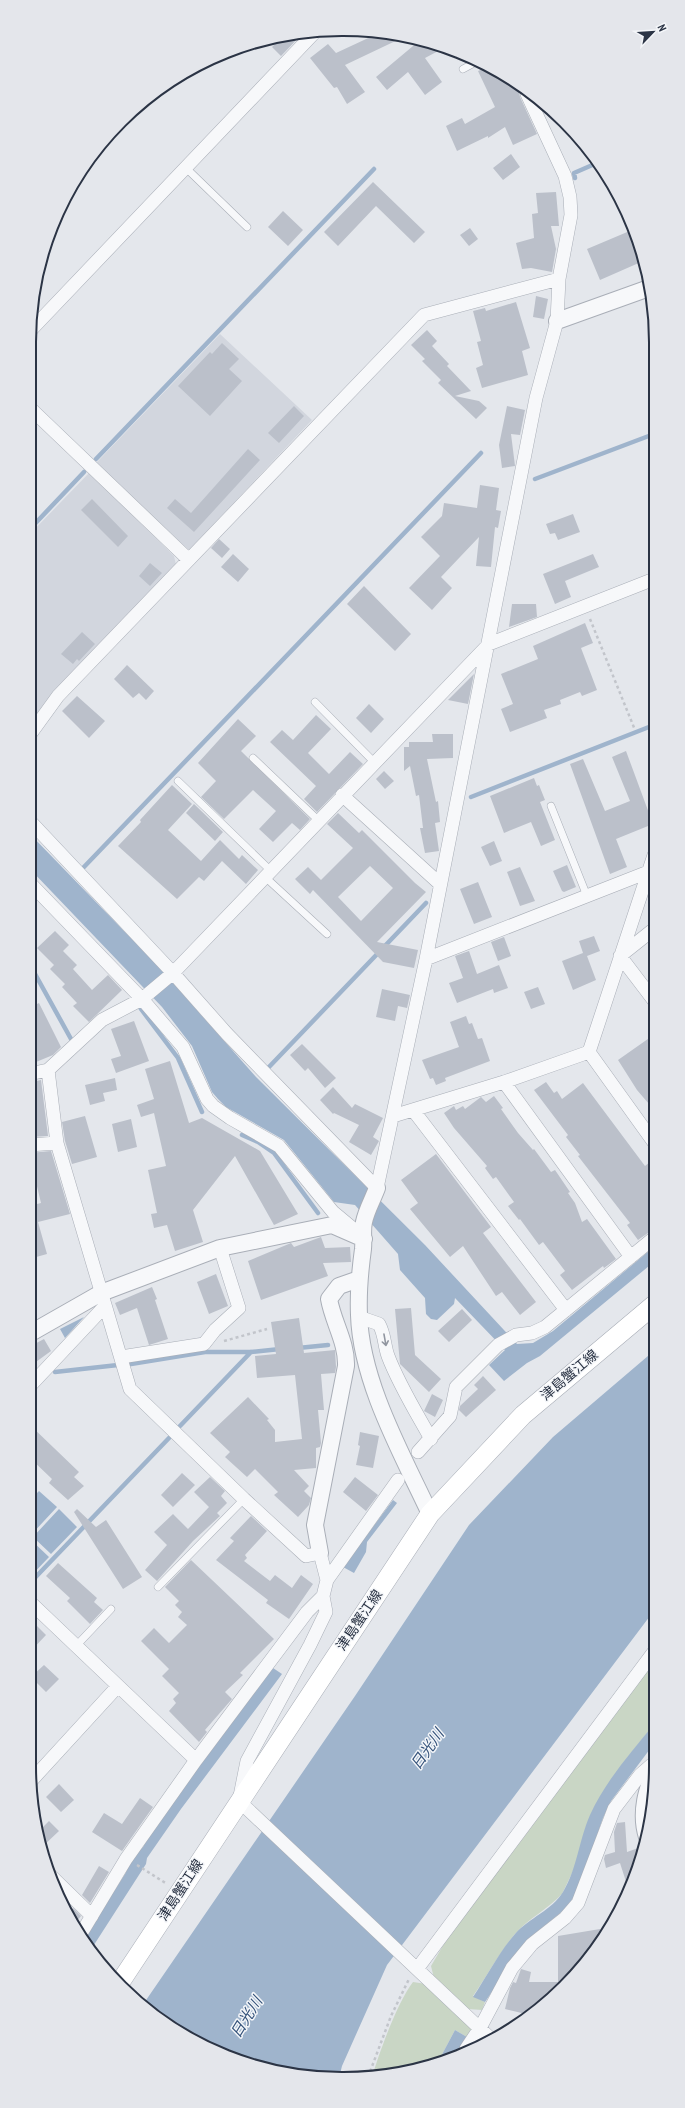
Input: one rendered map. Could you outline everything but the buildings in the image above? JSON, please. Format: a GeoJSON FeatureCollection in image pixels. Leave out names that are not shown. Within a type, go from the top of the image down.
{"type":"FeatureCollection","features":[{"type":"Feature","properties":{"kind":"main road","name":"津島蟹江線"},"geometry":{"type":"LineString","coordinates":[[123,1979],[430,1514],[523,1415],[649,1309]]}},
{"type":"Feature","properties":{"kind":"street"},"geometry":{"type":"LineString","coordinates":[[37,324],[309,38]]}},
{"type":"Feature","properties":{"kind":"street"},"geometry":{"type":"LineString","coordinates":[[430,1514],[395,1441],[376,1394],[367,1365],[359,1317],[359,1279],[364,1239],[364,1222],[377,1190],[393,1116],[489,644],[536,398],[557,321],[559,280],[571,215],[570,198],[565,176],[530,99]]}},
{"type":"Feature","properties":{"kind":"street"},"geometry":{"type":"LineString","coordinates":[[36,726],[58,696],[424,315],[559,280]]}},
{"type":"Feature","properties":{"kind":"street"},"geometry":{"type":"LineString","coordinates":[[557,321],[644,290]]}},
{"type":"Feature","properties":{"kind":"street"},"geometry":{"type":"LineString","coordinates":[[36,414],[188,559]]}},
{"type":"Feature","properties":{"kind":"street"},"geometry":{"type":"LineString","coordinates":[[36,1073],[48,1070],[102,1020],[142,999],[173,972],[489,644],[649,581]]}},
{"type":"Feature","properties":{"kind":"street"},"geometry":{"type":"LineString","coordinates":[[342,795],[440,884]]}},
{"type":"Feature","properties":{"kind":"street"},"geometry":{"type":"LineString","coordinates":[[36,827],[173,972],[227,1034],[377,1190]]}},
{"type":"Feature","properties":{"kind":"street"},"geometry":{"type":"LineString","coordinates":[[589,1052],[649,869]]}},
{"type":"Feature","properties":{"kind":"street"},"geometry":{"type":"LineString","coordinates":[[426,959],[648,872]]}},
{"type":"Feature","properties":{"kind":"street"},"geometry":{"type":"LineString","coordinates":[[36,889],[142,999],[183,1047],[207,1099],[213,1106],[230,1118],[279,1146],[333,1212],[364,1239]]}},
{"type":"Feature","properties":{"kind":"street"},"geometry":{"type":"LineString","coordinates":[[620,956],[649,933]]}},
{"type":"Feature","properties":{"kind":"street"},"geometry":{"type":"LineString","coordinates":[[620,956],[649,994]]}},
{"type":"Feature","properties":{"kind":"street"},"geometry":{"type":"LineString","coordinates":[[393,1116],[504,1082],[589,1052]]}},
{"type":"Feature","properties":{"kind":"street"},"geometry":{"type":"LineString","coordinates":[[589,1052],[649,1136]]}},
{"type":"Feature","properties":{"kind":"street"},"geometry":{"type":"LineString","coordinates":[[48,1070],[57,1142],[130,1388],[306,1556],[320,1552]]}},
{"type":"Feature","properties":{"kind":"street"},"geometry":{"type":"LineString","coordinates":[[504,1082],[631,1257]]}},
{"type":"Feature","properties":{"kind":"street"},"geometry":{"type":"LineString","coordinates":[[413,1110],[566,1310]]}},
{"type":"Feature","properties":{"kind":"street"},"geometry":{"type":"LineString","coordinates":[[36,1144],[57,1142]]}},
{"type":"Feature","properties":{"kind":"street"},"geometry":{"type":"LineString","coordinates":[[36,1331],[103,1299],[220,1248],[332,1225],[364,1239]]}},
{"type":"Feature","properties":{"kind":"street"},"geometry":{"type":"LineString","coordinates":[[418,1452],[450,1416],[456,1387],[498,1345],[516,1335],[532,1333],[545,1327],[649,1242]]}},
{"type":"Feature","properties":{"kind":"street"},"geometry":{"type":"LineString","coordinates":[[121,1356],[204,1344],[215,1330],[239,1308],[220,1248]]}},
{"type":"Feature","properties":{"kind":"street"},"geometry":{"type":"LineString","coordinates":[[327,1580],[320,1552],[316,1525],[346,1366],[346,1353],[338,1334],[329,1299],[332,1292],[339,1286],[359,1279]]}},
{"type":"Feature","properties":{"kind":"street"},"geometry":{"type":"LineString","coordinates":[[36,1379],[103,1299]]}},
{"type":"Feature","properties":{"kind":"street"},"geometry":{"type":"LineString","coordinates":[[359,1317],[379,1324],[384,1334],[388,1355],[397,1376],[431,1439]]}},
{"type":"Feature","properties":{"kind":"street"},"geometry":{"type":"LineString","coordinates":[[398,1480],[327,1580],[323,1596],[326,1612],[310,1645],[247,1761],[239,1801],[487,2035]]}},
{"type":"Feature","properties":{"kind":"street"},"geometry":{"type":"LineString","coordinates":[[84,1929],[126,1859],[196,1760],[306,1612],[323,1596]]}},
{"type":"Feature","properties":{"kind":"street"},"geometry":{"type":"LineString","coordinates":[[36,1608],[196,1760]]}},
{"type":"Feature","properties":{"kind":"street"},"geometry":{"type":"LineString","coordinates":[[414,1967],[649,1658]]}},
{"type":"Feature","properties":{"kind":"street"},"geometry":{"type":"LineString","coordinates":[[36,1774],[118,1686]]}},
{"type":"Feature","properties":{"kind":"street"},"geometry":{"type":"LineString","coordinates":[[469,2044],[480,2028],[512,1968],[532,1944],[565,1918],[578,1903],[614,1809],[640,1775],[649,1767]]}},
{"type":"Feature","properties":{"kind":"street"},"geometry":{"type":"LineString","coordinates":[[645,1815],[646,1790],[648,1785]]}},
{"type":"Feature","properties":{"kind":"street"},"geometry":{"type":"LineString","coordinates":[[59,1883],[92,1916]]}},
{"type":"Feature","properties":{"kind":"lane"},"geometry":{"type":"LineString","coordinates":[[463,69],[471,65]]}},
{"type":"Feature","properties":{"kind":"lane"},"geometry":{"type":"LineString","coordinates":[[186,168],[248,227]]}},
{"type":"Feature","properties":{"kind":"lane"},"geometry":{"type":"LineString","coordinates":[[315,702],[374,762]]}},
{"type":"Feature","properties":{"kind":"lane"},"geometry":{"type":"LineString","coordinates":[[253,758],[318,820]]}},
{"type":"Feature","properties":{"kind":"lane"},"geometry":{"type":"LineString","coordinates":[[178,781],[327,934]]}},
{"type":"Feature","properties":{"kind":"lane"},"geometry":{"type":"LineString","coordinates":[[551,806],[587,896]]}},
{"type":"Feature","properties":{"kind":"lane"},"geometry":{"type":"LineString","coordinates":[[158,1587],[244,1498]]}},
{"type":"Feature","properties":{"kind":"lane"},"geometry":{"type":"LineString","coordinates":[[76,1646],[111,1609]]}},
{"type":"Feature","properties":{"kind":"path"},"geometry":{"type":"LineString","coordinates":[[585,606],[635,730]]}},
{"type":"Feature","properties":{"kind":"path"},"geometry":{"type":"LineString","coordinates":[[204,1344],[215,1344],[267,1329]]}},
{"type":"Feature","properties":{"kind":"path"},"geometry":{"type":"LineString","coordinates":[[131,1861],[150,1872]]}},
{"type":"Feature","properties":{"kind":"path"},"geometry":{"type":"LineString","coordinates":[[371,2070],[394,2010],[414,1967]]}},
{"type":"Feature","properties":{"kind":"shaded area"},"geometry":{"type":"Polygon","coordinates":[[[220,334],[312,420],[189,550],[96,463],[220,334]]]}},
{"type":"Feature","properties":{"kind":"shaded area"},"geometry":{"type":"Polygon","coordinates":[[[89,473],[174,556],[176,565],[36,718],[36,528],[89,473]]]}},
{"type":"Feature","properties":{"kind":"green space"},"geometry":{"type":"Polygon","coordinates":[[[649,1663],[649,1731],[627,1758],[562,1894],[520,1928],[504,1949],[473,1996],[485,2002],[482,2010],[468,2009],[434,1978],[431,1966],[451,1932],[649,1663]]]}},
{"type":"Feature","properties":{"kind":"green space"},"geometry":{"type":"Polygon","coordinates":[[[413,1982],[426,1984],[473,2029],[467,2037],[455,2030],[441,2056],[422,2062],[374,2070],[395,2014],[413,1982]]]}},
{"type":"Feature","properties":{"kind":"water"},"geometry":{"type":"Polygon","coordinates":[[[36,840],[158,966],[256,1077],[425,1245],[517,1344],[533,1343],[553,1331],[649,1251],[649,1266],[540,1356],[527,1363],[504,1381],[489,1365],[505,1350],[455,1298],[454,1304],[437,1320],[431,1319],[426,1314],[425,1298],[400,1270],[398,1254],[355,1205],[334,1202],[284,1140],[226,1107],[218,1099],[212,1092],[192,1046],[162,1007],[36,875],[36,840]]]}},
{"type":"Feature","properties":{"kind":"water"},"geometry":{"type":"Polygon","coordinates":[[[84,1317],[65,1338],[60,1329],[84,1317]]]}},
{"type":"Feature","properties":{"kind":"water","name":"日光川"},"geometry":{"type":"Polygon","coordinates":[[[649,1355],[649,1617],[387,1965],[341,2072],[302,2069],[263,2062],[225,2049],[189,2031],[146,2001],[355,1696],[469,1525],[553,1437],[649,1355]]]}},
{"type":"Feature","properties":{"kind":"water"},"geometry":{"type":"Polygon","coordinates":[[[39,1491],[57,1507],[36,1530],[36,1494],[39,1491]]]}},
{"type":"Feature","properties":{"kind":"water"},"geometry":{"type":"Polygon","coordinates":[[[393,1500],[397,1503],[367,1542],[366,1552],[354,1573],[343,1567],[393,1500]]]}},
{"type":"Feature","properties":{"kind":"water"},"geometry":{"type":"Polygon","coordinates":[[[59,1509],[77,1527],[51,1554],[36,1540],[36,1534],[59,1509]]]}},
{"type":"Feature","properties":{"kind":"water"},"geometry":{"type":"Polygon","coordinates":[[[36,1545],[49,1557],[36,1571],[36,1545]]]}},
{"type":"Feature","properties":{"kind":"water"},"geometry":{"type":"Polygon","coordinates":[[[270,1666],[282,1674],[181,1809],[147,1858],[146,1864],[94,1945],[87,1934],[125,1874],[133,1857],[143,1847],[154,1827],[264,1680],[270,1666]]]}},
{"type":"Feature","properties":{"kind":"water"},"geometry":{"type":"Polygon","coordinates":[[[649,1731],[649,1750],[611,1801],[603,1818],[577,1893],[564,1910],[527,1940],[485,2002],[473,1997],[498,1956],[515,1934],[553,1904],[563,1892],[572,1874],[586,1825],[596,1802],[620,1766],[649,1731]]]}},
{"type":"Feature","properties":{"kind":"water"},"geometry":{"type":"Polygon","coordinates":[[[455,2030],[467,2037],[460,2049],[441,2056],[455,2030]]]}},
{"type":"Feature","properties":{"kind":"waterway"},"geometry":{"type":"LineString","coordinates":[[575,178],[574,173],[592,165]]}},
{"type":"Feature","properties":{"kind":"waterway"},"geometry":{"type":"LineString","coordinates":[[96,459],[374,169]]}},
{"type":"Feature","properties":{"kind":"waterway"},"geometry":{"type":"LineString","coordinates":[[535,479],[649,436]]}},
{"type":"Feature","properties":{"kind":"waterway"},"geometry":{"type":"LineString","coordinates":[[83,868],[481,453]]}},
{"type":"Feature","properties":{"kind":"waterway"},"geometry":{"type":"LineString","coordinates":[[36,523],[84,472]]}},
{"type":"Feature","properties":{"kind":"waterway"},"geometry":{"type":"LineString","coordinates":[[471,797],[649,727]]}},
{"type":"Feature","properties":{"kind":"waterway"},"geometry":{"type":"LineString","coordinates":[[269,1067],[426,903]]}},
{"type":"Feature","properties":{"kind":"waterway"},"geometry":{"type":"LineString","coordinates":[[36,976],[71,1039]]}},
{"type":"Feature","properties":{"kind":"waterway"},"geometry":{"type":"LineString","coordinates":[[141,1009],[178,1058],[202,1112]]}},
{"type":"Feature","properties":{"kind":"waterway"},"geometry":{"type":"LineString","coordinates":[[242,1135],[258,1142],[274,1153],[318,1213]]}},
{"type":"Feature","properties":{"kind":"waterway"},"geometry":{"type":"LineString","coordinates":[[298,1348],[328,1345]]}},
{"type":"Feature","properties":{"kind":"waterway"},"geometry":{"type":"LineString","coordinates":[[131,1364],[205,1352],[251,1352],[280,1349]]}},
{"type":"Feature","properties":{"kind":"waterway"},"geometry":{"type":"LineString","coordinates":[[180,1426],[251,1352]]}},
{"type":"Feature","properties":{"kind":"waterway"},"geometry":{"type":"LineString","coordinates":[[55,1372],[118,1365]]}},
{"type":"Feature","properties":{"kind":"waterway"},"geometry":{"type":"LineString","coordinates":[[36,1577],[169,1438]]}}]}
